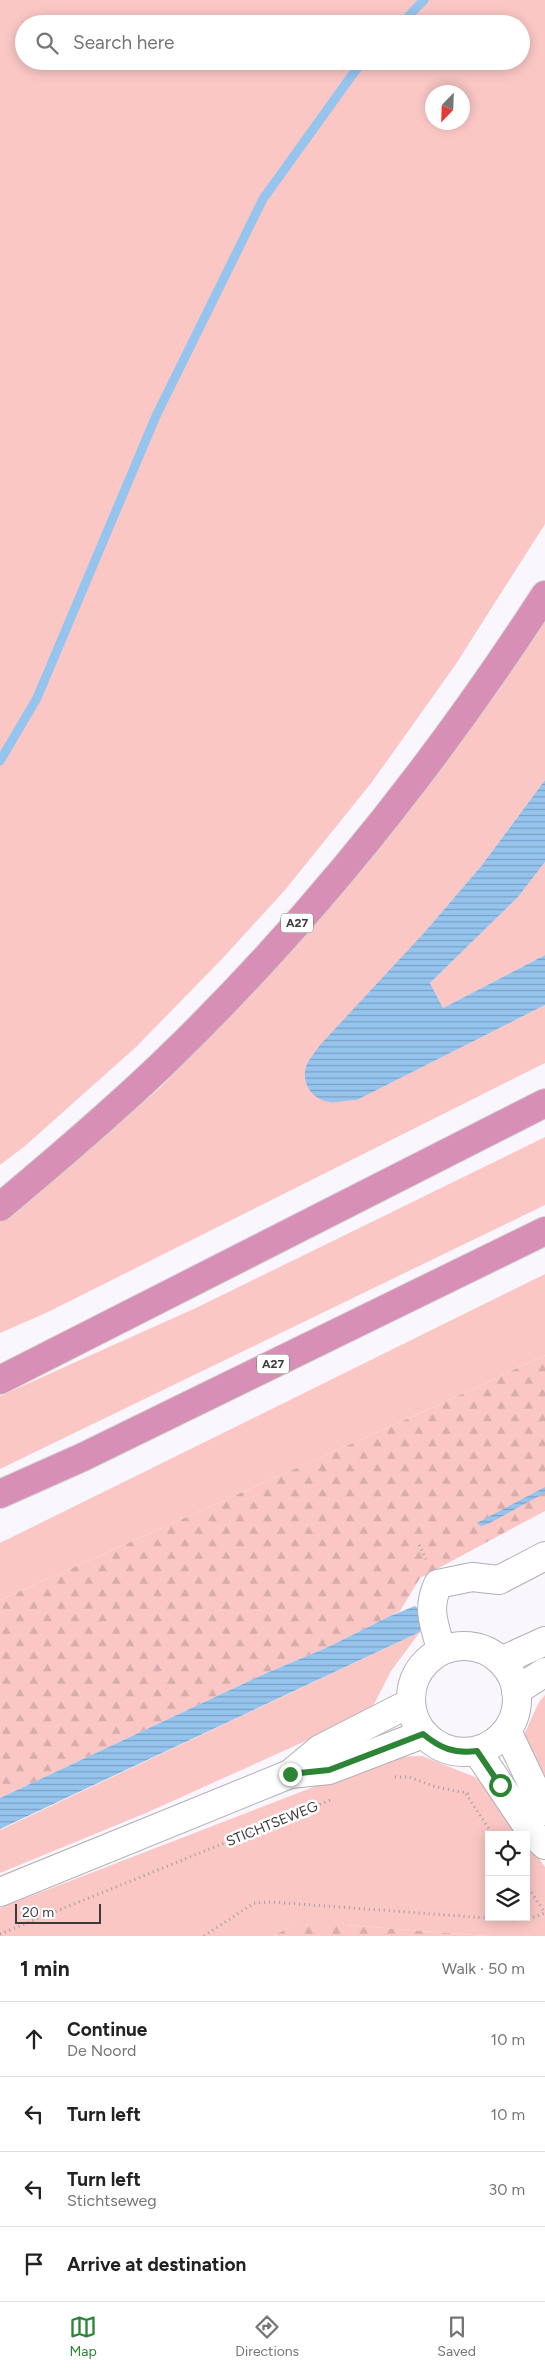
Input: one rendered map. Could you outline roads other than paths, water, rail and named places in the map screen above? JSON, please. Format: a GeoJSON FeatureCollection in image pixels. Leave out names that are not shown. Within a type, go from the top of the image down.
{"type":"FeatureCollection","features":[{"type":"Feature","properties":{"kind":"highway","name":"A27"},"geometry":{"type":"LineString","coordinates":[[0,1207],[80,1140],[176,1051],[290,931],[351,861],[412,784],[466,711],[545,595]]}},
{"type":"Feature","properties":{"kind":"highway"},"geometry":{"type":"LineString","coordinates":[[0,1380],[545,1103]]}},
{"type":"Feature","properties":{"kind":"highway","name":"A27"},"geometry":{"type":"LineString","coordinates":[[0,1494],[92,1452],[545,1231]]}},
{"type":"Feature","properties":{"kind":"street"},"geometry":{"type":"LineString","coordinates":[[441,1650],[430,1611],[432,1596],[438,1584],[472,1577],[499,1580],[545,1556]]}},
{"type":"Feature","properties":{"kind":"street"},"geometry":{"type":"LineString","coordinates":[[501,1661],[545,1641]]}},
{"type":"Feature","properties":{"kind":"street"},"geometry":{"type":"LineString","coordinates":[[462,1645],[483,1649],[501,1661],[511,1674],[516,1691],[515,1712],[507,1731],[494,1743],[477,1751],[462,1753],[434,1744],[423,1734],[414,1719],[410,1703],[413,1682],[424,1663],[441,1650],[462,1645]]}},
{"type":"Feature","properties":{"kind":"street"},"geometry":{"type":"LineString","coordinates":[[516,1691],[545,1672]]}},
{"type":"Feature","properties":{"kind":"street"},"geometry":{"type":"LineString","coordinates":[[290,1774],[320,1749],[410,1703]]}},
{"type":"Feature","properties":{"kind":"street"},"geometry":{"type":"LineString","coordinates":[[507,1731],[545,1812]]}},
{"type":"Feature","properties":{"kind":"street"},"geometry":{"type":"LineString","coordinates":[[0,1892],[290,1774],[329,1770],[423,1734]]}},
{"type":"Feature","properties":{"kind":"street"},"geometry":{"type":"LineString","coordinates":[[477,1751],[532,1833],[545,1845]]}},
{"type":"Feature","properties":{"kind":"water"},"geometry":{"type":"Polygon","coordinates":[[[545,780],[545,862],[518,897],[430,983],[443,1008],[545,955],[545,1005],[357,1100],[333,1102],[317,1098],[309,1089],[305,1077],[305,1070],[311,1057],[423,934],[482,865],[545,780]]]}},
{"type":"Feature","properties":{"kind":"water"},"geometry":{"type":"Polygon","coordinates":[[[545,1487],[545,1493],[488,1524],[481,1526],[477,1523],[545,1487]]]}},
{"type":"Feature","properties":{"kind":"water"},"geometry":{"type":"Polygon","coordinates":[[[415,1606],[423,1613],[420,1632],[0,1829],[0,1798],[262,1675],[328,1647],[390,1616],[415,1606]]]}},
{"type":"Feature","properties":{"kind":"waterway"},"geometry":{"type":"LineString","coordinates":[[410,15],[424,0]]}},
{"type":"Feature","properties":{"kind":"waterway"},"geometry":{"type":"LineString","coordinates":[[0,761],[37,698],[156,416],[263,199],[356,70]]}}]}
